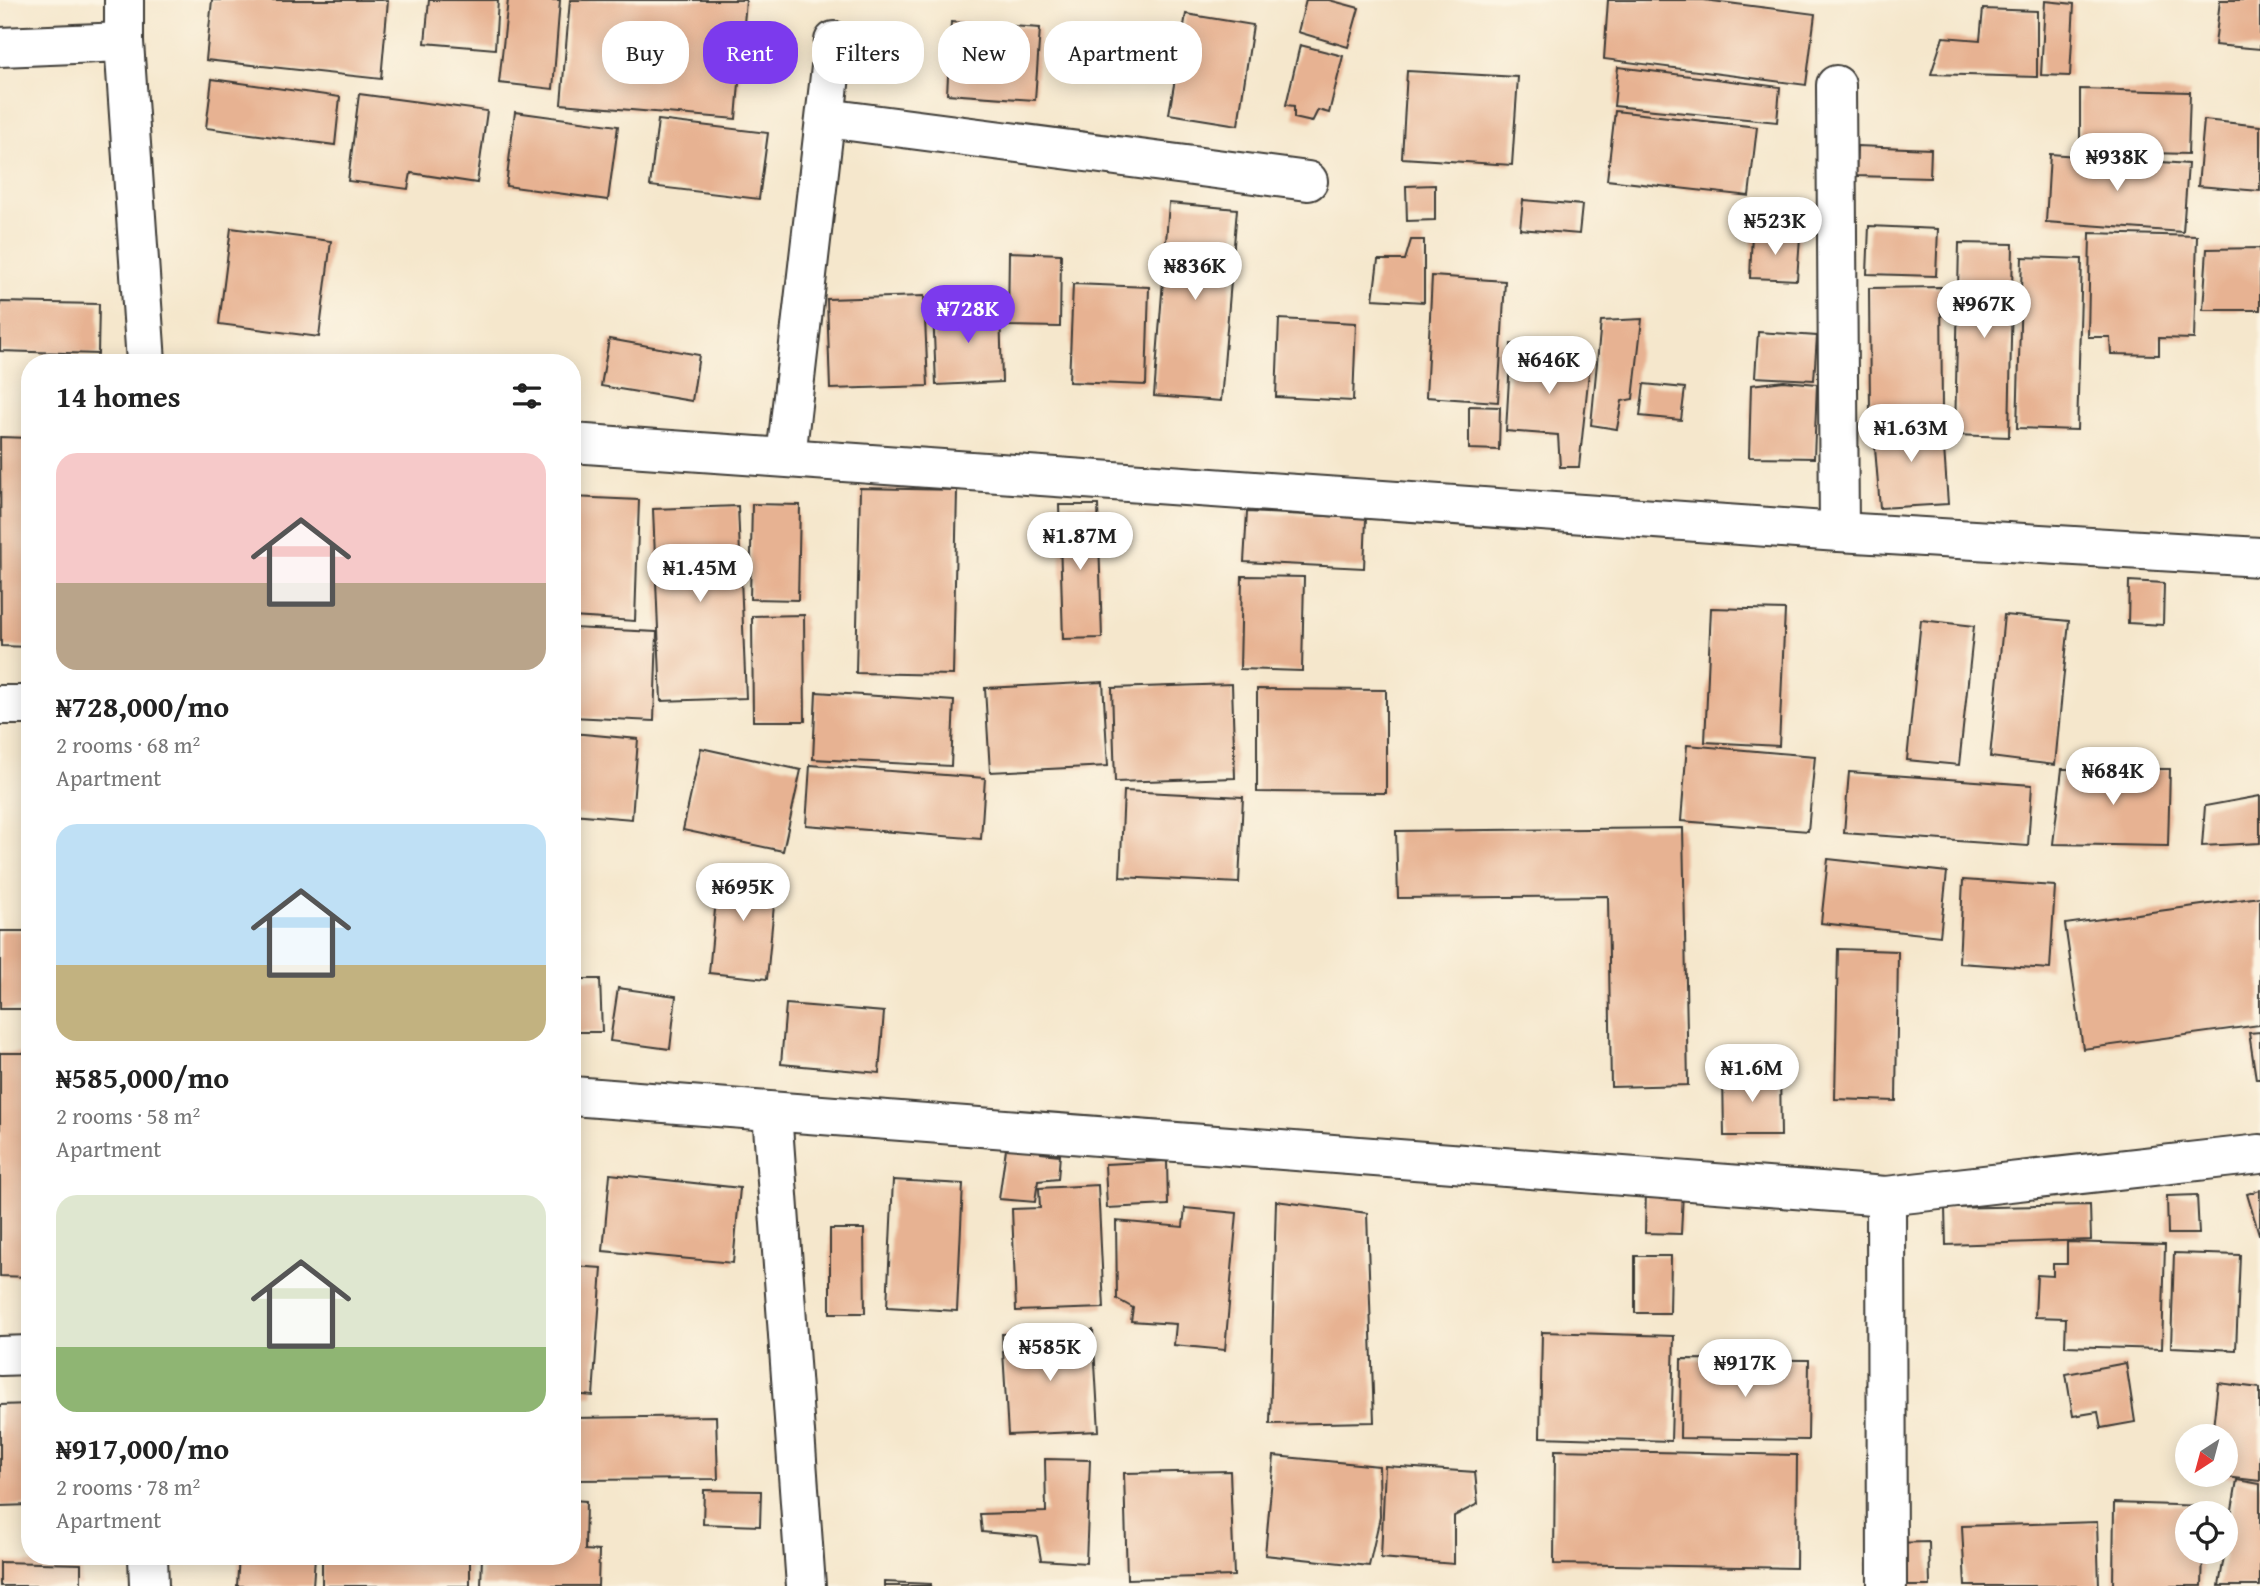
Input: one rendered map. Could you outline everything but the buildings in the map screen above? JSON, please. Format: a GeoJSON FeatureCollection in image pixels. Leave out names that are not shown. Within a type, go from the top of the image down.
{"type":"FeatureCollection","features":[{"type":"Feature","properties":{"kind":"street"},"geometry":{"type":"LineString","coordinates":[[124,0],[124,42],[145,354]]}},
{"type":"Feature","properties":{"kind":"street"},"geometry":{"type":"LineString","coordinates":[[0,47],[124,42]]}},
{"type":"Feature","properties":{"kind":"street"},"geometry":{"type":"LineString","coordinates":[[786,457],[830,84]]}},
{"type":"Feature","properties":{"kind":"street"},"geometry":{"type":"LineString","coordinates":[[1836,85],[1839,532]]}},
{"type":"Feature","properties":{"kind":"street"},"geometry":{"type":"LineString","coordinates":[[826,118],[1308,181]]}},
{"type":"Feature","properties":{"kind":"street"},"geometry":{"type":"LineString","coordinates":[[581,444],[1839,532],[2260,557]]}},
{"type":"Feature","properties":{"kind":"street"},"geometry":{"type":"LineString","coordinates":[[0,705],[21,705]]}},
{"type":"Feature","properties":{"kind":"street"},"geometry":{"type":"LineString","coordinates":[[581,1097],[1886,1196],[2260,1154]]}},
{"type":"Feature","properties":{"kind":"street"},"geometry":{"type":"LineString","coordinates":[[772,1112],[806,1586]]}},
{"type":"Feature","properties":{"kind":"street"},"geometry":{"type":"LineString","coordinates":[[1886,1196],[1887,1586]]}},
{"type":"Feature","properties":{"kind":"street"},"geometry":{"type":"LineString","coordinates":[[0,1356],[21,1356]]}},
{"type":"Feature","properties":{"kind":"street"},"geometry":{"type":"LineString","coordinates":[[148,1565],[149,1586]]}}]}
